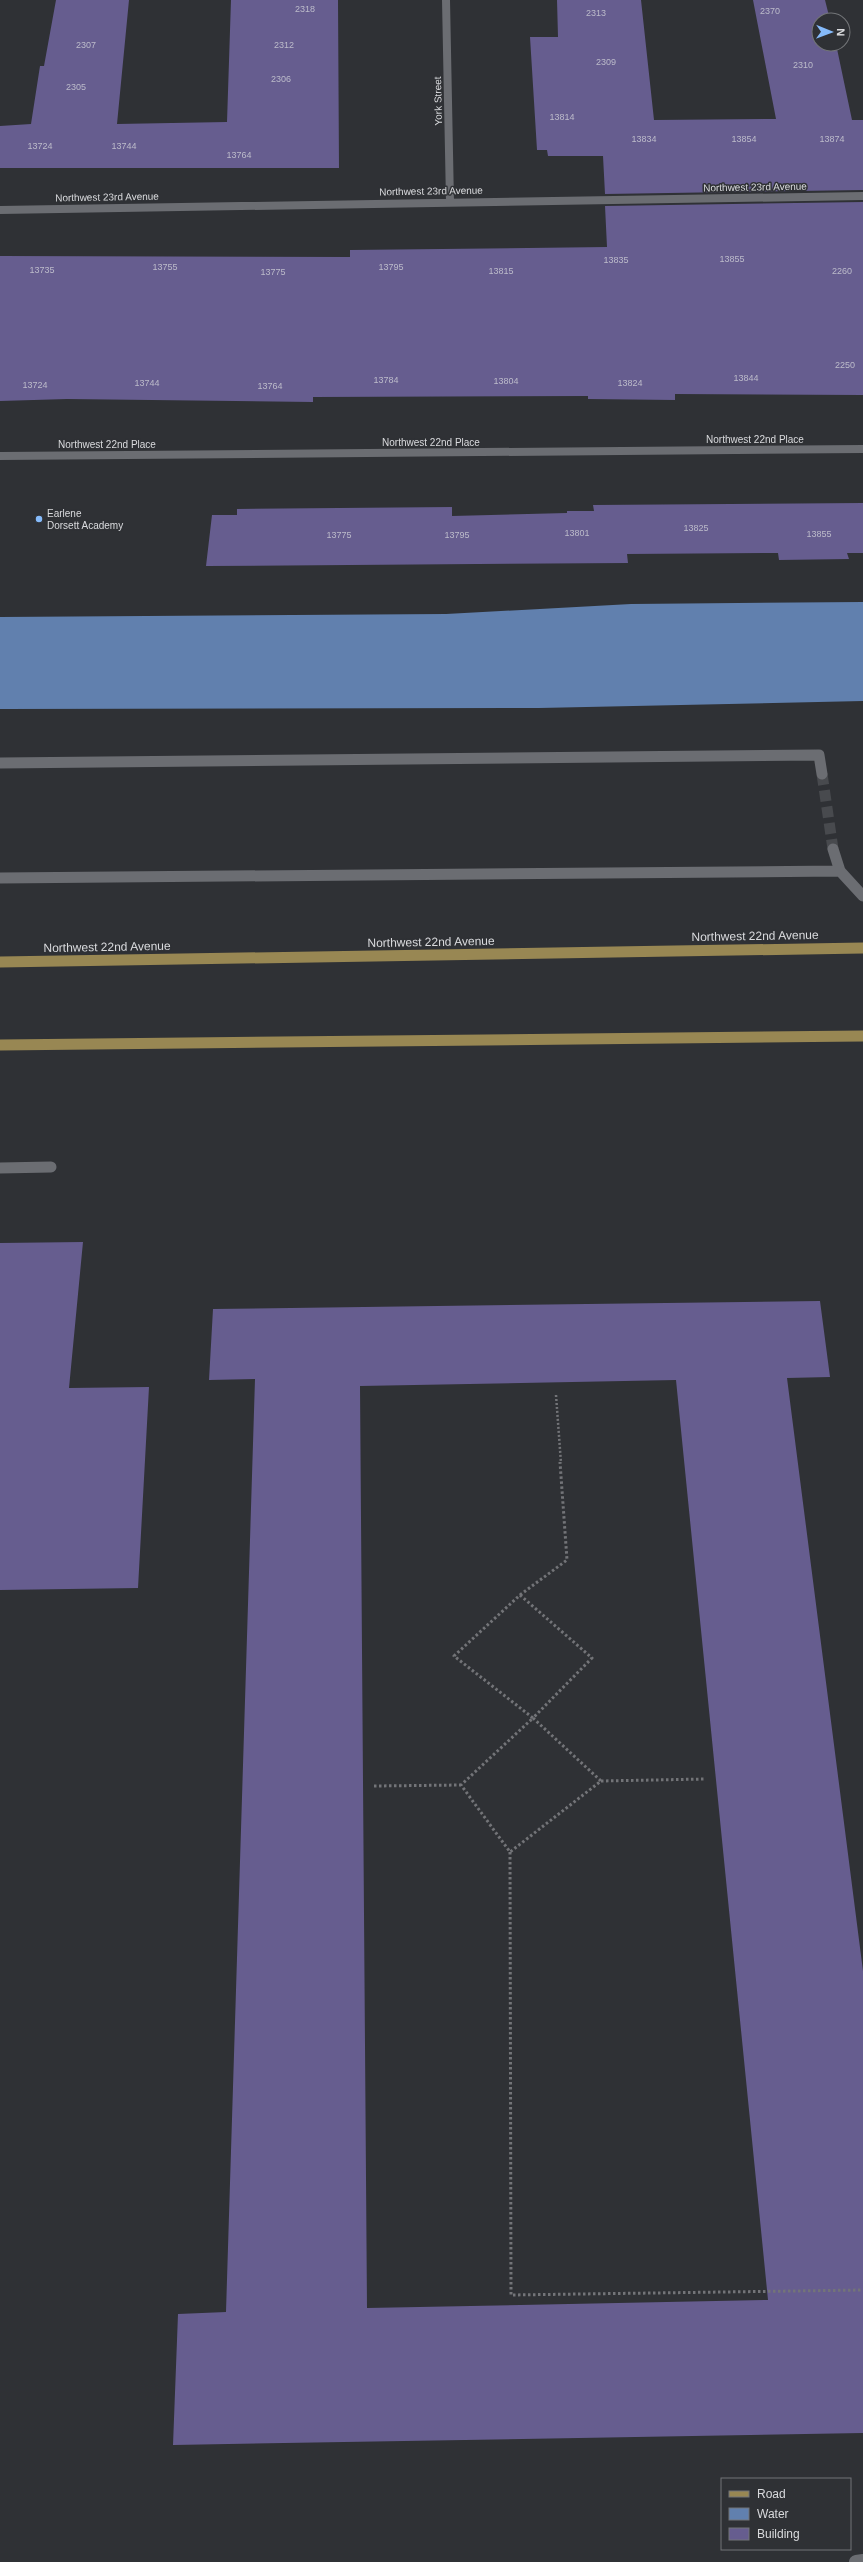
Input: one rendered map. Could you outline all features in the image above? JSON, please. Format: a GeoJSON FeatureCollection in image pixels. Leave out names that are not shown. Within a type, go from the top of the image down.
{"type":"FeatureCollection","features":[{"type":"Feature","properties":{"kind":"main road","name":"Northwest 22nd Avenue"},"geometry":{"type":"LineString","coordinates":[[0,962],[863,948]]}},
{"type":"Feature","properties":{"kind":"main road"},"geometry":{"type":"LineString","coordinates":[[0,1045],[863,1036]]}},
{"type":"Feature","properties":{"kind":"street","name":"York Street"},"geometry":{"type":"LineString","coordinates":[[446,0],[450,202]]}},
{"type":"Feature","properties":{"kind":"street","name":"Northwest 23rd Avenue"},"geometry":{"type":"LineString","coordinates":[[0,210],[863,196]]}},
{"type":"Feature","properties":{"kind":"street","name":"Northwest 22nd Place"},"geometry":{"type":"LineString","coordinates":[[0,456],[863,449]]}},
{"type":"Feature","properties":{"kind":"street"},"geometry":{"type":"LineString","coordinates":[[0,763],[819,755],[822,774]]}},
{"type":"Feature","properties":{"kind":"street"},"geometry":{"type":"LineString","coordinates":[[833,849],[840,871],[863,896]]}},
{"type":"Feature","properties":{"kind":"street"},"geometry":{"type":"LineString","coordinates":[[0,878],[840,871]]}},
{"type":"Feature","properties":{"kind":"street"},"geometry":{"type":"LineString","coordinates":[[0,1168],[51,1167]]}},
{"type":"Feature","properties":{"kind":"street"},"geometry":{"type":"LineString","coordinates":[[856,2562],[863,2561]]}},
{"type":"Feature","properties":{"kind":"path"},"geometry":{"type":"LineString","coordinates":[[556,1395],[567,1560],[520,1594],[454,1656],[533,1718],[600,1782]]}},
{"type":"Feature","properties":{"kind":"path"},"geometry":{"type":"LineString","coordinates":[[374,1786],[461,1785],[533,1718],[592,1658],[520,1594]]}},
{"type":"Feature","properties":{"kind":"path"},"geometry":{"type":"LineString","coordinates":[[510,1852],[600,1782],[705,1779]]}},
{"type":"Feature","properties":{"kind":"path"},"geometry":{"type":"LineString","coordinates":[[461,1785],[510,1852],[510,2294],[863,2290]]}},
{"type":"Feature","properties":{"kind":"water"},"geometry":{"type":"Polygon","coordinates":[[[863,602],[863,701],[539,708],[0,709],[0,617],[446,614],[631,604],[863,602]]]}},
{"type":"Feature","properties":{"kind":"building"},"geometry":{"type":"Polygon","coordinates":[[[56,0],[129,0],[117,124],[227,122],[231,0],[338,0],[339,168],[0,168],[0,126],[31,124],[40,66],[44,66],[56,0]]]}},
{"type":"Feature","properties":{"kind":"building"},"geometry":{"type":"Polygon","coordinates":[[[557,0],[641,0],[654,120],[776,119],[753,0],[825,0],[828,12],[811,12],[811,52],[838,52],[852,120],[863,120],[863,190],[605,194],[603,156],[548,156],[547,150],[537,150],[530,37],[558,37],[557,0]]]}},
{"type":"Feature","properties":{"kind":"building"},"geometry":{"type":"Polygon","coordinates":[[[863,202],[863,395],[675,394],[675,400],[588,399],[588,396],[313,397],[313,402],[67,399],[0,401],[0,256],[350,257],[350,250],[607,247],[605,206],[863,202]]]}},
{"type":"Feature","properties":{"kind":"building"},"geometry":{"type":"Polygon","coordinates":[[[863,503],[863,553],[847,553],[849,559],[779,560],[778,553],[627,554],[628,563],[206,566],[212,515],[237,515],[237,509],[452,507],[452,516],[594,511],[593,505],[863,503]]]}},
{"type":"Feature","properties":{"kind":"building"},"geometry":{"type":"Polygon","coordinates":[[[83,1242],[69,1388],[149,1387],[138,1588],[0,1590],[0,1243],[83,1242]]]}},
{"type":"Feature","properties":{"kind":"building"},"geometry":{"type":"Polygon","coordinates":[[[820,1301],[830,1377],[787,1378],[863,1971],[863,2433],[173,2445],[178,2314],[226,2312],[255,1379],[209,1380],[213,1309],[820,1301]],[[676,1380],[360,1386],[367,2308],[768,2300],[676,1380]]]}},
{"type":"Feature","properties":{"kind":"tunnel"},"geometry":{"type":"LineString","coordinates":[[822,774],[833,849]]}},
{"type":"Feature","properties":{"kind":"place","name":"Earlene Dorsett Academy"},"geometry":{"type":"Point","coordinates":[39,519]}}]}
